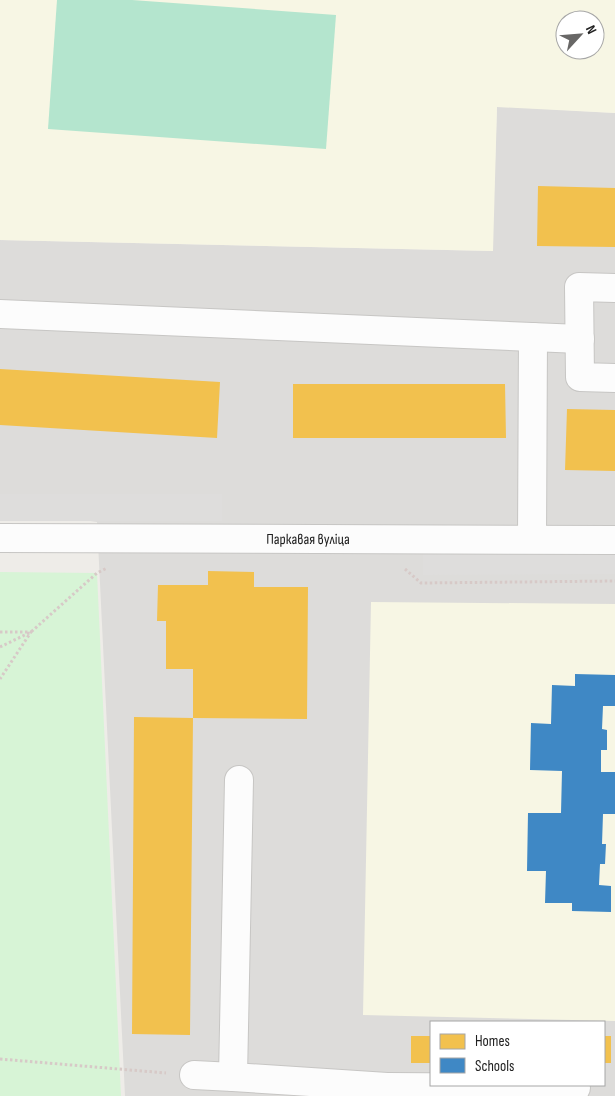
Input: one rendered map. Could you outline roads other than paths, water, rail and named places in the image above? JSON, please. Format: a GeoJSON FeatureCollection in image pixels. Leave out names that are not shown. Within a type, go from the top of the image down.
{"type":"FeatureCollection","features":[{"type":"Feature","properties":{"kind":"street"},"geometry":{"type":"LineString","coordinates":[[615,288],[579,287],[580,377],[615,378]]}},
{"type":"Feature","properties":{"kind":"street"},"geometry":{"type":"LineString","coordinates":[[0,314],[580,339]]}},
{"type":"Feature","properties":{"kind":"street"},"geometry":{"type":"LineString","coordinates":[[532,539],[533,337]]}},
{"type":"Feature","properties":{"kind":"street","name":"Паркавая вуліца"},"geometry":{"type":"LineString","coordinates":[[0,538],[615,540]]}},
{"type":"Feature","properties":{"kind":"street"},"geometry":{"type":"LineString","coordinates":[[233,1077],[239,780]]}},
{"type":"Feature","properties":{"kind":"street"},"geometry":{"type":"LineString","coordinates":[[194,1075],[387,1091],[576,1088]]}}]}
